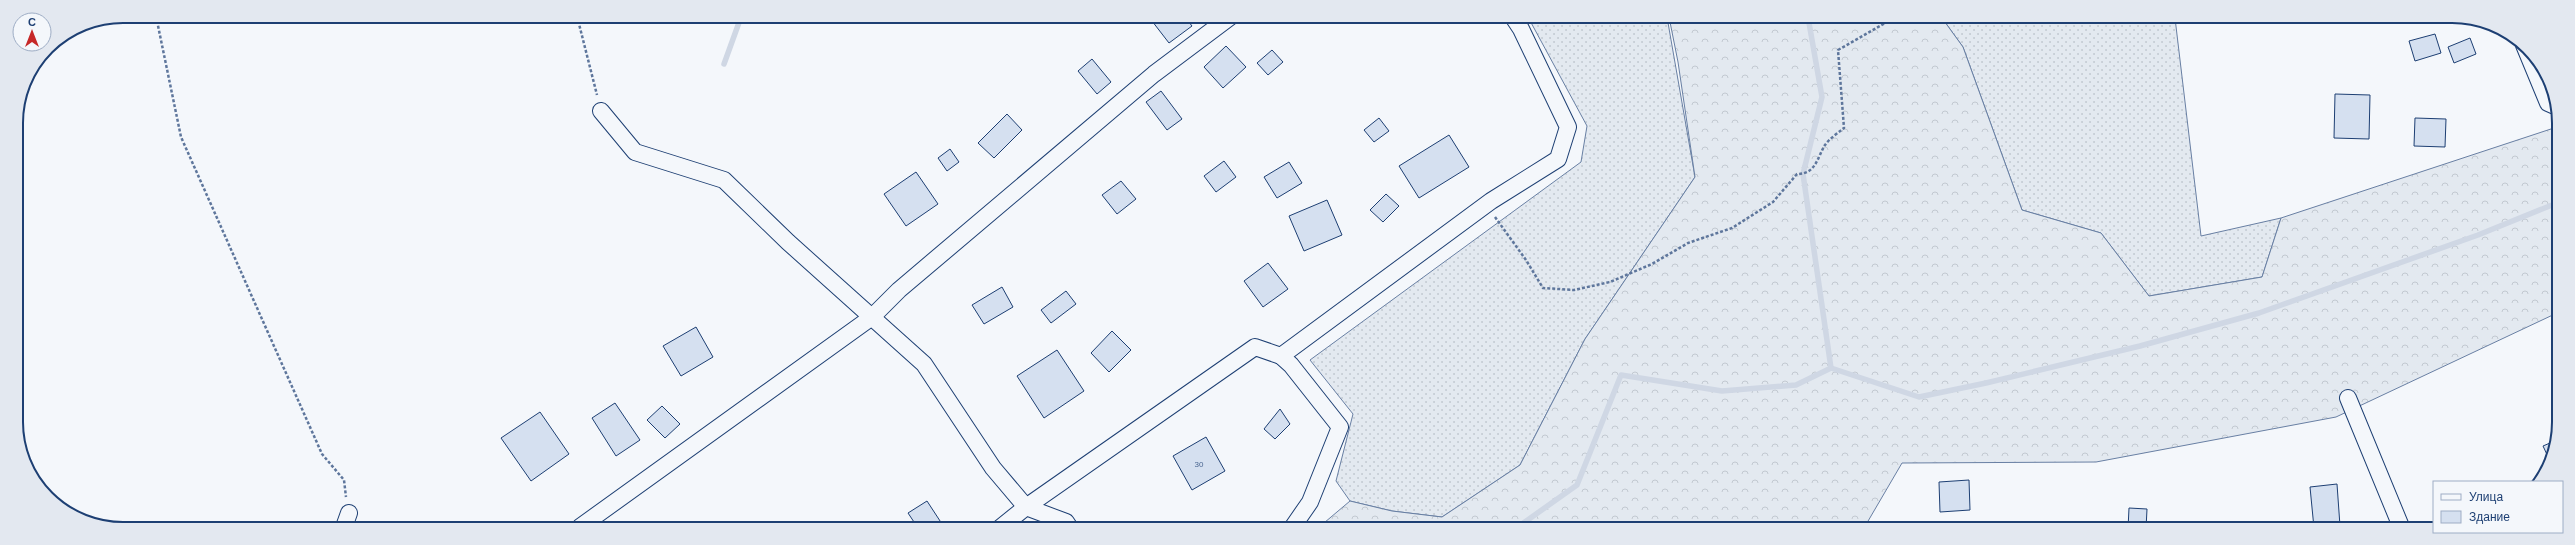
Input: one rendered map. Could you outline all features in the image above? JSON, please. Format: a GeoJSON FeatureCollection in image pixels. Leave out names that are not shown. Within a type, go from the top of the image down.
{"type":"FeatureCollection","features":[{"type":"Feature","properties":{"kind":"street"},"geometry":{"type":"LineString","coordinates":[[587,522],[872,316],[905,285],[1154,74],[1222,23]]}},
{"type":"Feature","properties":{"kind":"street"},"geometry":{"type":"LineString","coordinates":[[1281,356],[1491,201],[1558,159],[1568,127],[1516,23]]}},
{"type":"Feature","properties":{"kind":"street"},"geometry":{"type":"LineString","coordinates":[[2531,62],[2548,103],[2550,104]]}},
{"type":"Feature","properties":{"kind":"street"},"geometry":{"type":"LineString","coordinates":[[601,111],[635,152],[724,180],[788,242],[924,364],[993,468],[1026,506],[1066,522]]}},
{"type":"Feature","properties":{"kind":"street"},"geometry":{"type":"LineString","coordinates":[[1007,522],[1026,506],[1255,347],[1281,356],[1291,365],[1340,427],[1310,502],[1296,522]]}},
{"type":"Feature","properties":{"kind":"street"},"geometry":{"type":"LineString","coordinates":[[2348,398],[2399,522]]}},
{"type":"Feature","properties":{"kind":"path"},"geometry":{"type":"LineString","coordinates":[[157,23],[181,137],[322,454],[344,480],[346,520]]}},
{"type":"Feature","properties":{"kind":"path"},"geometry":{"type":"LineString","coordinates":[[579,23],[601,111]]}},
{"type":"Feature","properties":{"kind":"path"},"geometry":{"type":"LineString","coordinates":[[1491,201],[1496,222],[1526,260],[1542,288],[1574,290],[1610,282],[1652,264],[1688,243],[1732,228],[1773,202],[1797,174],[1803,174],[1818,164],[1825,145],[1844,128],[1838,50],[1885,23]]}},
{"type":"Feature","properties":{"kind":"green space"},"geometry":{"type":"Polygon","coordinates":[[[1531,23],[1668,23],[1695,177],[1585,339],[1520,465],[1442,517],[1392,511],[1350,501],[1336,481],[1353,414],[1310,360],[1581,162],[1587,126],[1531,23]]]}},
{"type":"Feature","properties":{"kind":"green space"},"geometry":{"type":"Polygon","coordinates":[[[1670,23],[1946,23],[1963,47],[2022,210],[2101,233],[2149,296],[2262,277],[2281,218],[2552,129],[2552,315],[2336,417],[2096,462],[1902,463],[1868,522],[1325,522],[1350,501],[1392,511],[1442,517],[1520,465],[1585,339],[1695,177],[1678,62],[1670,23]]]}},
{"type":"Feature","properties":{"kind":"green space"},"geometry":{"type":"Polygon","coordinates":[[[1946,23],[2176,23],[2201,236],[2281,218],[2262,277],[2149,296],[2101,233],[2022,210],[1963,47],[1946,23]]]}},
{"type":"Feature","properties":{"kind":"building"},"geometry":{"type":"Polygon","coordinates":[[[1154,23],[1190,23],[1192,26],[1169,43],[1154,23]]]}},
{"type":"Feature","properties":{"kind":"building"},"geometry":{"type":"Polygon","coordinates":[[[2435,34],[2441,53],[2415,61],[2409,41],[2435,34]]]}},
{"type":"Feature","properties":{"kind":"building"},"geometry":{"type":"Polygon","coordinates":[[[2470,38],[2476,54],[2454,63],[2448,47],[2470,38]]]}},
{"type":"Feature","properties":{"kind":"building"},"geometry":{"type":"Polygon","coordinates":[[[1226,46],[1246,67],[1223,88],[1204,67],[1226,46]]]}},
{"type":"Feature","properties":{"kind":"building"},"geometry":{"type":"Polygon","coordinates":[[[1272,50],[1283,62],[1268,75],[1257,63],[1272,50]]]}},
{"type":"Feature","properties":{"kind":"building"},"geometry":{"type":"Polygon","coordinates":[[[1092,59],[1111,82],[1097,94],[1078,71],[1092,59]]]}},
{"type":"Feature","properties":{"kind":"building"},"geometry":{"type":"Polygon","coordinates":[[[1161,91],[1182,119],[1167,130],[1146,102],[1161,91]]]}},
{"type":"Feature","properties":{"kind":"building"},"geometry":{"type":"Polygon","coordinates":[[[2335,94],[2370,95],[2369,139],[2334,138],[2335,94]]]}},
{"type":"Feature","properties":{"kind":"building"},"geometry":{"type":"Polygon","coordinates":[[[1007,114],[1022,130],[994,158],[978,143],[1007,114]]]}},
{"type":"Feature","properties":{"kind":"building"},"geometry":{"type":"Polygon","coordinates":[[[1379,118],[1389,131],[1374,142],[1364,130],[1379,118]]]}},
{"type":"Feature","properties":{"kind":"building"},"geometry":{"type":"Polygon","coordinates":[[[2415,118],[2446,119],[2445,147],[2414,146],[2415,118]]]}},
{"type":"Feature","properties":{"kind":"building"},"geometry":{"type":"Polygon","coordinates":[[[1449,135],[1469,167],[1419,198],[1399,166],[1449,135]]]}},
{"type":"Feature","properties":{"kind":"building"},"geometry":{"type":"Polygon","coordinates":[[[950,149],[959,162],[947,171],[938,158],[950,149]]]}},
{"type":"Feature","properties":{"kind":"building"},"geometry":{"type":"Polygon","coordinates":[[[1224,161],[1236,177],[1216,192],[1204,176],[1224,161]]]}},
{"type":"Feature","properties":{"kind":"building"},"geometry":{"type":"Polygon","coordinates":[[[1289,162],[1302,183],[1277,198],[1264,177],[1289,162]]]}},
{"type":"Feature","properties":{"kind":"building"},"geometry":{"type":"Polygon","coordinates":[[[916,172],[938,204],[906,226],[884,194],[916,172]]]}},
{"type":"Feature","properties":{"kind":"building"},"geometry":{"type":"Polygon","coordinates":[[[1121,181],[1136,199],[1117,214],[1102,195],[1121,181]]]}},
{"type":"Feature","properties":{"kind":"building"},"geometry":{"type":"Polygon","coordinates":[[[1386,194],[1399,206],[1383,222],[1370,210],[1386,194]]]}},
{"type":"Feature","properties":{"kind":"building"},"geometry":{"type":"Polygon","coordinates":[[[1327,200],[1342,235],[1304,251],[1289,216],[1327,200]]]}},
{"type":"Feature","properties":{"kind":"building"},"geometry":{"type":"Polygon","coordinates":[[[1268,263],[1288,289],[1263,307],[1244,281],[1268,263]]]}},
{"type":"Feature","properties":{"kind":"building"},"geometry":{"type":"Polygon","coordinates":[[[1002,287],[1013,307],[984,324],[972,305],[1002,287]]]}},
{"type":"Feature","properties":{"kind":"building"},"geometry":{"type":"Polygon","coordinates":[[[1066,291],[1076,304],[1051,323],[1041,310],[1066,291]]]}},
{"type":"Feature","properties":{"kind":"building"},"geometry":{"type":"Polygon","coordinates":[[[696,327],[713,357],[681,376],[663,346],[696,327]]]}},
{"type":"Feature","properties":{"kind":"building"},"geometry":{"type":"Polygon","coordinates":[[[1112,331],[1131,350],[1109,372],[1091,353],[1112,331]]]}},
{"type":"Feature","properties":{"kind":"building"},"geometry":{"type":"Polygon","coordinates":[[[1057,350],[1084,391],[1044,418],[1017,376],[1057,350]]]}},
{"type":"Feature","properties":{"kind":"building"},"geometry":{"type":"Polygon","coordinates":[[[615,403],[640,440],[616,456],[592,418],[615,403]]]}},
{"type":"Feature","properties":{"kind":"building"},"geometry":{"type":"Polygon","coordinates":[[[662,406],[680,424],[665,438],[647,420],[662,406]]]}},
{"type":"Feature","properties":{"kind":"building"},"geometry":{"type":"Polygon","coordinates":[[[1280,409],[1290,424],[1275,439],[1264,429],[1280,409]]]}},
{"type":"Feature","properties":{"kind":"building"},"geometry":{"type":"Polygon","coordinates":[[[540,412],[569,454],[531,481],[501,438],[540,412]]]}},
{"type":"Feature","properties":{"kind":"building"},"geometry":{"type":"Polygon","coordinates":[[[1206,437],[1225,471],[1192,490],[1173,456],[1206,437]]]}},
{"type":"Feature","properties":{"kind":"building"},"geometry":{"type":"Polygon","coordinates":[[[2550,443],[2547,454],[2543,446],[2550,443]]]}},
{"type":"Feature","properties":{"kind":"building"},"geometry":{"type":"Polygon","coordinates":[[[1969,480],[1970,510],[1940,512],[1939,482],[1969,480]]]}},
{"type":"Feature","properties":{"kind":"building"},"geometry":{"type":"Polygon","coordinates":[[[2337,484],[2340,522],[2313,522],[2310,487],[2337,484]]]}},
{"type":"Feature","properties":{"kind":"building"},"geometry":{"type":"Polygon","coordinates":[[[927,501],[941,522],[914,522],[908,513],[927,501]]]}},
{"type":"Feature","properties":{"kind":"building"},"geometry":{"type":"Polygon","coordinates":[[[2129,508],[2147,509],[2146,522],[2128,522],[2129,508]]]}},
{"type":"Feature","properties":{"kind":"waterway"},"geometry":{"type":"LineString","coordinates":[[724,64],[739,23]]}},
{"type":"Feature","properties":{"kind":"waterway"},"geometry":{"type":"LineString","coordinates":[[1525,522],[1577,485],[1621,375],[1722,391],[1796,385],[1831,368],[1803,174],[1822,97],[1809,23]]}},
{"type":"Feature","properties":{"kind":"waterway"},"geometry":{"type":"LineString","coordinates":[[1831,368],[1919,397],[1986,383],[2140,346],[2259,313],[2478,235],[2552,205]]}}]}
